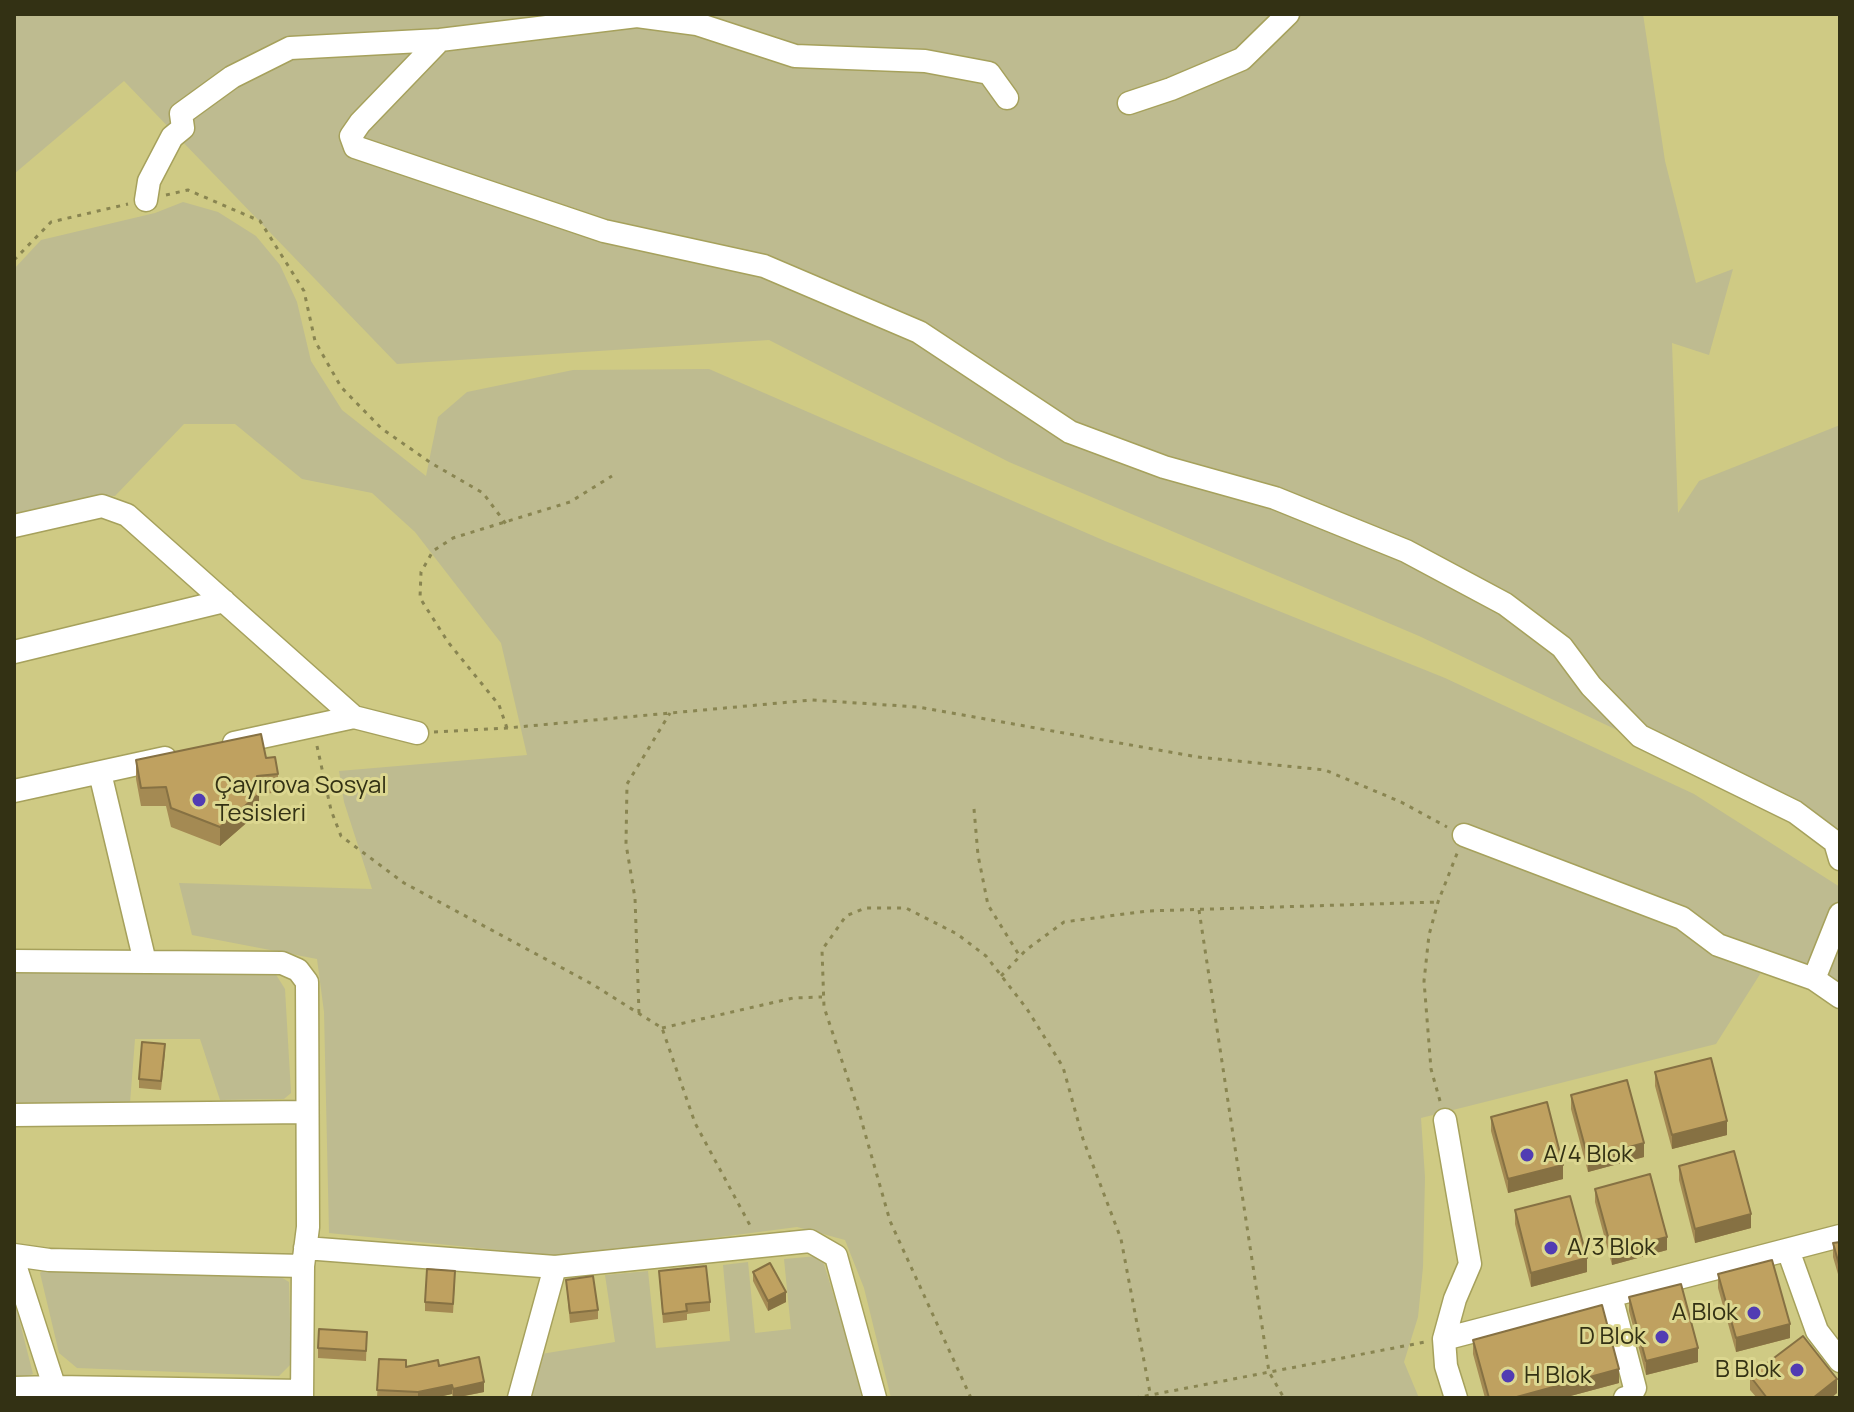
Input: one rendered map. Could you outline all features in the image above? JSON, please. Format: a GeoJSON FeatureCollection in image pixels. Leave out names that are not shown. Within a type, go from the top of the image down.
{"type":"FeatureCollection","features":[{"type":"Feature","properties":{"kind":"street"},"geometry":{"type":"LineString","coordinates":[[1129,103],[1242,59],[1288,14]]}},
{"type":"Feature","properties":{"kind":"street"},"geometry":{"type":"LineString","coordinates":[[146,200],[149,181],[172,137],[183,128],[181,114],[232,77],[290,48],[440,40],[637,16],[697,24],[795,56],[925,61],[989,73],[1007,98]]}},
{"type":"Feature","properties":{"kind":"street"},"geometry":{"type":"LineString","coordinates":[[440,40],[360,123],[351,136],[355,147],[604,231],[764,266],[919,332],[1070,432],[1164,467],[1275,498],[1406,551],[1505,604],[1562,647],[1591,686],[1640,736],[1795,812],[1835,842],[1840,859]]}},
{"type":"Feature","properties":{"kind":"street"},"geometry":{"type":"LineString","coordinates":[[14,526],[102,506],[127,515],[354,717]]}},
{"type":"Feature","properties":{"kind":"street"},"geometry":{"type":"LineString","coordinates":[[14,652],[224,601]]}},
{"type":"Feature","properties":{"kind":"street"},"geometry":{"type":"LineString","coordinates":[[14,791],[354,717],[417,733]]}},
{"type":"Feature","properties":{"kind":"street"},"geometry":{"type":"LineString","coordinates":[[100,773],[145,962]]}},
{"type":"Feature","properties":{"kind":"street"},"geometry":{"type":"LineString","coordinates":[[1464,835],[1682,918],[1718,945],[1814,979],[1840,997]]}},
{"type":"Feature","properties":{"kind":"street"},"geometry":{"type":"LineString","coordinates":[[1814,979],[1840,914]]}},
{"type":"Feature","properties":{"kind":"street"},"geometry":{"type":"LineString","coordinates":[[14,961],[282,963],[298,970],[307,982],[308,1227],[304,1257],[302,1395],[57,1392],[14,1388]]}},
{"type":"Feature","properties":{"kind":"street"},"geometry":{"type":"LineString","coordinates":[[14,1115],[307,1112]]}},
{"type":"Feature","properties":{"kind":"street"},"geometry":{"type":"LineString","coordinates":[[1445,1120],[1470,1264],[1455,1299],[1444,1339],[1446,1366],[1456,1398]]}},
{"type":"Feature","properties":{"kind":"street"},"geometry":{"type":"LineString","coordinates":[[1444,1339],[1840,1236]]}},
{"type":"Feature","properties":{"kind":"street"},"geometry":{"type":"LineString","coordinates":[[14,1255],[49,1260],[304,1257],[555,1267],[810,1241],[836,1256],[875,1398]]}},
{"type":"Feature","properties":{"kind":"street"},"geometry":{"type":"LineString","coordinates":[[1788,1250],[1817,1331],[1840,1361]]}},
{"type":"Feature","properties":{"kind":"street"},"geometry":{"type":"LineString","coordinates":[[14,1262],[57,1392]]}},
{"type":"Feature","properties":{"kind":"street"},"geometry":{"type":"LineString","coordinates":[[519,1398],[555,1267]]}},
{"type":"Feature","properties":{"kind":"street"},"geometry":{"type":"LineString","coordinates":[[1611,1296],[1635,1388],[1630,1397],[1625,1398]]}},
{"type":"Feature","properties":{"kind":"path"},"geometry":{"type":"LineString","coordinates":[[14,260],[51,222],[188,190],[260,221],[304,291],[315,341],[341,387],[381,428],[431,463],[483,493],[506,524]]}},
{"type":"Feature","properties":{"kind":"path"},"geometry":{"type":"LineString","coordinates":[[507,728],[499,705],[448,642],[420,598],[421,572],[433,551],[453,538],[570,502],[612,476]]}},
{"type":"Feature","properties":{"kind":"path"},"geometry":{"type":"LineString","coordinates":[[417,733],[507,728],[812,700],[918,707],[1198,757],[1325,770],[1401,802],[1464,835],[1438,902],[1429,935],[1424,981],[1431,1069],[1445,1120]]}},
{"type":"Feature","properties":{"kind":"path"},"geometry":{"type":"LineString","coordinates":[[639,1014],[635,898],[626,844],[627,784],[670,713]]}},
{"type":"Feature","properties":{"kind":"path"},"geometry":{"type":"LineString","coordinates":[[312,725],[331,810],[341,836],[404,883],[592,984],[662,1028],[695,1123],[762,1246]]}},
{"type":"Feature","properties":{"kind":"path"},"geometry":{"type":"LineString","coordinates":[[974,809],[978,855],[988,905],[1020,956]]}},
{"type":"Feature","properties":{"kind":"path"},"geometry":{"type":"LineString","coordinates":[[1001,976],[1020,956],[1064,922],[1147,911],[1438,902]]}},
{"type":"Feature","properties":{"kind":"path"},"geometry":{"type":"LineString","coordinates":[[971,1398],[890,1221],[859,1112],[824,1007],[822,950],[846,916],[865,908],[906,908],[957,934],[986,956],[1027,1009],[1063,1067],[1083,1139],[1121,1239],[1152,1396]]}},
{"type":"Feature","properties":{"kind":"path"},"geometry":{"type":"LineString","coordinates":[[1199,910],[1269,1372],[1284,1398]]}},
{"type":"Feature","properties":{"kind":"path"},"geometry":{"type":"LineString","coordinates":[[662,1028],[793,998],[824,997]]}},
{"type":"Feature","properties":{"kind":"path"},"geometry":{"type":"LineString","coordinates":[[1135,1398],[1444,1339]]}},
{"type":"Feature","properties":{"kind":"shaded area"},"geometry":{"type":"Polygon","coordinates":[[[14,14],[1643,14],[1665,161],[1696,283],[1733,269],[1709,355],[1672,343],[1678,513],[1699,481],[1840,425],[1840,836],[1419,636],[1009,462],[769,340],[397,364],[124,81],[14,174],[14,14]]]}},
{"type":"Feature","properties":{"kind":"shaded area"},"geometry":{"type":"Polygon","coordinates":[[[183,202],[218,212],[256,236],[280,265],[297,302],[311,361],[342,410],[426,476],[438,417],[467,392],[573,370],[709,369],[1105,541],[1445,678],[1694,794],[1840,887],[1840,995],[1762,971],[1716,1044],[1421,1118],[1425,1177],[1423,1267],[1418,1317],[1404,1362],[1419,1398],[891,1398],[864,1288],[845,1240],[797,1227],[567,1257],[329,1233],[324,1012],[317,959],[192,935],[179,883],[372,889],[344,802],[339,771],[527,755],[501,643],[415,532],[372,493],[302,479],[235,424],[184,424],[115,496],[96,495],[14,517],[14,269],[41,240],[155,213],[183,202]]]}},
{"type":"Feature","properties":{"kind":"shaded area"},"geometry":{"type":"Polygon","coordinates":[[[14,972],[275,973],[285,989],[291,1093],[284,1099],[220,1100],[200,1039],[135,1039],[130,1103],[14,1105],[14,972]]]}},
{"type":"Feature","properties":{"kind":"shaded area"},"geometry":{"type":"Polygon","coordinates":[[[818,1256],[824,1264],[864,1394],[862,1398],[529,1398],[541,1354],[615,1342],[605,1275],[648,1271],[656,1348],[730,1341],[723,1265],[748,1262],[755,1333],[791,1329],[784,1259],[818,1256]]]}},
{"type":"Feature","properties":{"kind":"shaded area"},"geometry":{"type":"Polygon","coordinates":[[[47,1267],[281,1277],[289,1282],[291,1364],[279,1376],[77,1368],[59,1353],[40,1273],[47,1267]]]}},
{"type":"Feature","properties":{"kind":"shaded area"},"geometry":{"type":"Polygon","coordinates":[[[14,1299],[33,1374],[14,1379],[14,1299]]]}},
{"type":"Feature","properties":{"kind":"building","name":"Çayırova Sosyal Tesisleri"},"geometry":{"type":"Polygon","coordinates":[[[261,734],[266,758],[275,757],[278,774],[257,776],[259,794],[220,827],[171,808],[166,787],[141,788],[136,760],[261,734]]]}},
{"type":"Feature","properties":{"kind":"building"},"geometry":{"type":"Polygon","coordinates":[[[142,1042],[165,1044],[161,1081],[139,1079],[142,1042]]]}},
{"type":"Feature","properties":{"kind":"building"},"geometry":{"type":"Polygon","coordinates":[[[1711,1058],[1727,1121],[1672,1135],[1655,1072],[1711,1058]]]}},
{"type":"Feature","properties":{"kind":"building"},"geometry":{"type":"Polygon","coordinates":[[[1627,1080],[1644,1143],[1588,1158],[1571,1095],[1627,1080]]]}},
{"type":"Feature","properties":{"kind":"building","name":"A/4 Blok"},"geometry":{"type":"Polygon","coordinates":[[[1547,1102],[1563,1165],[1508,1179],[1491,1117],[1547,1102]]]}},
{"type":"Feature","properties":{"kind":"building"},"geometry":{"type":"Polygon","coordinates":[[[1734,1151],[1751,1214],[1695,1229],[1679,1166],[1734,1151]]]}},
{"type":"Feature","properties":{"kind":"building"},"geometry":{"type":"Polygon","coordinates":[[[1650,1174],[1667,1237],[1612,1251],[1595,1189],[1650,1174]]]}},
{"type":"Feature","properties":{"kind":"building","name":"A/3 Blok"},"geometry":{"type":"Polygon","coordinates":[[[1570,1196],[1587,1258],[1531,1273],[1515,1210],[1570,1196]]]}},
{"type":"Feature","properties":{"kind":"building"},"geometry":{"type":"Polygon","coordinates":[[[1840,1242],[1840,1268],[1833,1243],[1840,1242]]]}},
{"type":"Feature","properties":{"kind":"building","name":"A Blok"},"geometry":{"type":"Polygon","coordinates":[[[1772,1260],[1790,1324],[1736,1338],[1718,1274],[1772,1260]]]}},
{"type":"Feature","properties":{"kind":"building"},"geometry":{"type":"Polygon","coordinates":[[[770,1263],[786,1292],[768,1301],[753,1272],[770,1263]]]}},
{"type":"Feature","properties":{"kind":"building"},"geometry":{"type":"Polygon","coordinates":[[[706,1266],[710,1302],[686,1304],[687,1311],[663,1314],[659,1271],[706,1266]]]}},
{"type":"Feature","properties":{"kind":"building"},"geometry":{"type":"Polygon","coordinates":[[[427,1269],[455,1271],[453,1304],[425,1302],[427,1269]]]}},
{"type":"Feature","properties":{"kind":"building"},"geometry":{"type":"Polygon","coordinates":[[[593,1276],[598,1310],[570,1313],[566,1280],[593,1276]]]}},
{"type":"Feature","properties":{"kind":"building","name":"D Blok"},"geometry":{"type":"Polygon","coordinates":[[[1681,1284],[1698,1348],[1646,1361],[1629,1297],[1681,1284]]]}},
{"type":"Feature","properties":{"kind":"building"},"geometry":{"type":"Polygon","coordinates":[[[1602,1305],[1619,1369],[1513,1398],[1489,1398],[1473,1340],[1602,1305]]]}},
{"type":"Feature","properties":{"kind":"building"},"geometry":{"type":"Polygon","coordinates":[[[319,1329],[367,1332],[366,1351],[318,1348],[319,1329]]]}},
{"type":"Feature","properties":{"kind":"building","name":"B Blok"},"geometry":{"type":"Polygon","coordinates":[[[1803,1336],[1837,1379],[1813,1398],[1767,1398],[1750,1376],[1803,1336]]]}},
{"type":"Feature","properties":{"kind":"building"},"geometry":{"type":"Polygon","coordinates":[[[479,1357],[484,1382],[418,1392],[377,1390],[379,1359],[406,1360],[406,1367],[438,1360],[439,1366],[479,1357]]]}},
{"type":"Feature","properties":{"kind":"place","name":"Çayırova Sosyal Tesisleri"},"geometry":{"type":"Point","coordinates":[199,800]}},
{"type":"Feature","properties":{"kind":"place","name":"A/4 Blok"},"geometry":{"type":"Point","coordinates":[1527,1155]}},
{"type":"Feature","properties":{"kind":"place","name":"A/3 Blok"},"geometry":{"type":"Point","coordinates":[1551,1248]}},
{"type":"Feature","properties":{"kind":"place","name":"A Blok"},"geometry":{"type":"Point","coordinates":[1754,1313]}},
{"type":"Feature","properties":{"kind":"place","name":"D Blok"},"geometry":{"type":"Point","coordinates":[1662,1337]}},
{"type":"Feature","properties":{"kind":"place","name":"B Blok"},"geometry":{"type":"Point","coordinates":[1797,1370]}},
{"type":"Feature","properties":{"kind":"place","name":"H Blok"},"geometry":{"type":"Point","coordinates":[1508,1376]}}]}
